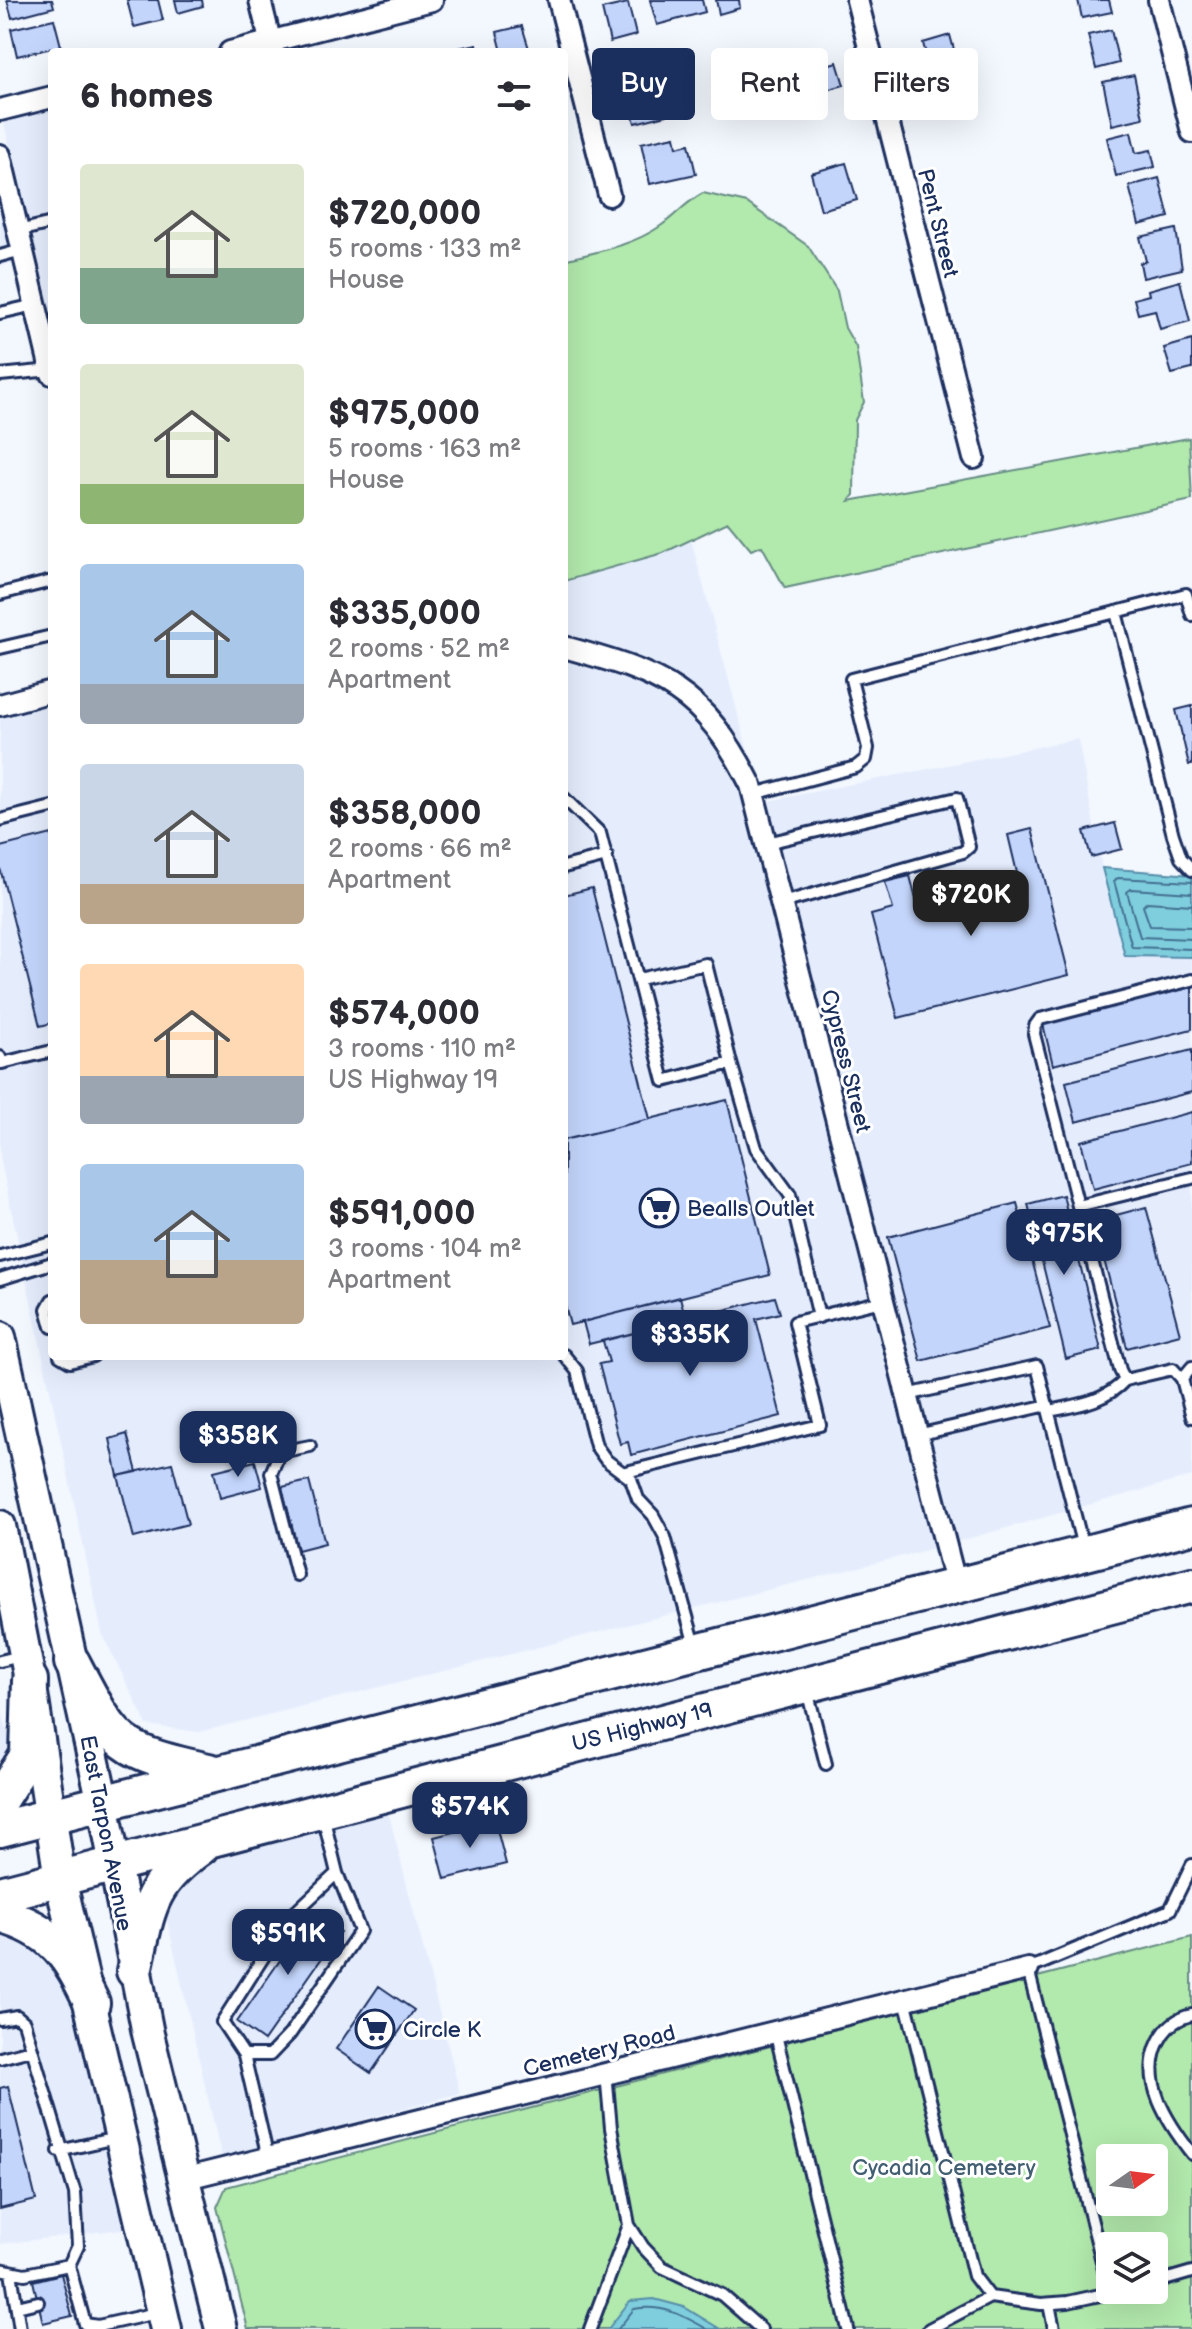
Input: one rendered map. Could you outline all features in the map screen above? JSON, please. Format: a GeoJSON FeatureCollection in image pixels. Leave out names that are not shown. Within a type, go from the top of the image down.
{"type":"FeatureCollection","features":[{"type":"Feature","properties":{"kind":"highway"},"geometry":{"type":"LineString","coordinates":[[0,1829],[1192,1526]]}},
{"type":"Feature","properties":{"kind":"highway","name":"US Highway 19"},"geometry":{"type":"LineString","coordinates":[[0,1894],[1192,1585]]}},
{"type":"Feature","properties":{"kind":"highway"},"geometry":{"type":"LineString","coordinates":[[72,1662],[107,1728],[127,1746],[157,1760],[217,1773]]}},
{"type":"Feature","properties":{"kind":"highway"},"geometry":{"type":"LineString","coordinates":[[0,1799],[28,1755],[18,1665]]}},
{"type":"Feature","properties":{"kind":"highway"},"geometry":{"type":"LineString","coordinates":[[134,1971],[152,1895],[173,1866],[212,1839]]}},
{"type":"Feature","properties":{"kind":"highway"},"geometry":{"type":"LineString","coordinates":[[0,1915],[46,1933],[72,1962],[92,2003]]}},
{"type":"Feature","properties":{"kind":"main road","name":"East Tarpon Avenue"},"geometry":{"type":"LineString","coordinates":[[0,1337],[103,1803],[134,1971],[221,2329]]}},
{"type":"Feature","properties":{"kind":"main road"},"geometry":{"type":"LineString","coordinates":[[1,1537],[6,1594],[18,1665],[52,1817],[60,1879],[92,2003],[164,2321]]}},
{"type":"Feature","properties":{"kind":"street"},"geometry":{"type":"LineString","coordinates":[[260,0],[272,47],[432,0]]}},
{"type":"Feature","properties":{"kind":"street"},"geometry":{"type":"LineString","coordinates":[[559,0],[609,195]]}},
{"type":"Feature","properties":{"kind":"street","name":"Pent Street"},"geometry":{"type":"LineString","coordinates":[[857,0],[974,458]]}},
{"type":"Feature","properties":{"kind":"street"},"geometry":{"type":"LineString","coordinates":[[1159,0],[1192,132]]}},
{"type":"Feature","properties":{"kind":"street"},"geometry":{"type":"LineString","coordinates":[[0,110],[48,98]]}},
{"type":"Feature","properties":{"kind":"street"},"geometry":{"type":"LineString","coordinates":[[0,155],[48,356]]}},
{"type":"Feature","properties":{"kind":"street","name":"Cypress Street"},"geometry":{"type":"LineString","coordinates":[[568,648],[637,667],[688,699],[727,739],[754,794],[956,1586]]}},
{"type":"Feature","properties":{"kind":"street"},"geometry":{"type":"LineString","coordinates":[[0,705],[48,692]]}},
{"type":"Feature","properties":{"kind":"street","name":"Cemetery Road"},"geometry":{"type":"LineString","coordinates":[[183,2179],[775,2031],[895,1996],[1028,1969]]}},
{"type":"Feature","properties":{"kind":"lane"},"geometry":{"type":"LineString","coordinates":[[0,256],[20,240],[48,225]]}},
{"type":"Feature","properties":{"kind":"lane"},"geometry":{"type":"LineString","coordinates":[[0,313],[35,305]]}},
{"type":"Feature","properties":{"kind":"lane"},"geometry":{"type":"LineString","coordinates":[[0,375],[48,372]]}},
{"type":"Feature","properties":{"kind":"lane"},"geometry":{"type":"LineString","coordinates":[[0,594],[48,582]]}},
{"type":"Feature","properties":{"kind":"lane"},"geometry":{"type":"LineString","coordinates":[[754,794],[856,767],[866,759],[868,748],[851,679],[1186,594],[1192,615]]}},
{"type":"Feature","properties":{"kind":"lane"},"geometry":{"type":"LineString","coordinates":[[1116,612],[1173,835],[1181,858],[1192,870]]}},
{"type":"Feature","properties":{"kind":"lane"},"geometry":{"type":"LineString","coordinates":[[0,648],[48,637]]}},
{"type":"Feature","properties":{"kind":"lane"},"geometry":{"type":"LineString","coordinates":[[767,843],[957,798],[969,838],[969,847],[963,852],[782,903]]}},
{"type":"Feature","properties":{"kind":"lane"},"geometry":{"type":"LineString","coordinates":[[568,802],[600,833],[664,1081],[731,1063]]}},
{"type":"Feature","properties":{"kind":"lane"},"geometry":{"type":"LineString","coordinates":[[0,820],[48,808]]}},
{"type":"Feature","properties":{"kind":"lane"},"geometry":{"type":"LineString","coordinates":[[568,866],[607,856]]}},
{"type":"Feature","properties":{"kind":"lane"},"geometry":{"type":"LineString","coordinates":[[639,979],[706,964],[756,1148],[790,1195],[819,1317]]}},
{"type":"Feature","properties":{"kind":"lane"},"geometry":{"type":"LineString","coordinates":[[1125,1380],[1099,1298],[1035,1026],[1040,1019],[1192,980]]}},
{"type":"Feature","properties":{"kind":"lane"},"geometry":{"type":"LineString","coordinates":[[0,1057],[2,1063],[48,1052]]}},
{"type":"Feature","properties":{"kind":"lane"},"geometry":{"type":"LineString","coordinates":[[1078,1206],[1192,1178]]}},
{"type":"Feature","properties":{"kind":"lane"},"geometry":{"type":"LineString","coordinates":[[0,1256],[48,1244]]}},
{"type":"Feature","properties":{"kind":"lane"},"geometry":{"type":"LineString","coordinates":[[0,1279],[48,1264]]}},
{"type":"Feature","properties":{"kind":"lane"},"geometry":{"type":"LineString","coordinates":[[626,1472],[820,1425],[795,1322],[882,1301]]}},
{"type":"Feature","properties":{"kind":"lane"},"geometry":{"type":"LineString","coordinates":[[568,1360],[577,1371],[596,1446],[606,1460],[626,1472],[638,1499],[653,1515],[665,1537],[697,1651]]}},
{"type":"Feature","properties":{"kind":"lane"},"geometry":{"type":"LineString","coordinates":[[907,1395],[1037,1366],[1084,1553]]}},
{"type":"Feature","properties":{"kind":"lane"},"geometry":{"type":"LineString","coordinates":[[1182,1379],[1192,1367]]}},
{"type":"Feature","properties":{"kind":"lane"},"geometry":{"type":"LineString","coordinates":[[917,1435],[1105,1397],[1125,1380],[1173,1369],[1182,1379],[1192,1417]]}},
{"type":"Feature","properties":{"kind":"lane"},"geometry":{"type":"LineString","coordinates":[[297,1575],[271,1473],[280,1452],[310,1446]]}},
{"type":"Feature","properties":{"kind":"lane"},"geometry":{"type":"LineString","coordinates":[[806,1684],[826,1764]]}},
{"type":"Feature","properties":{"kind":"lane"},"geometry":{"type":"LineString","coordinates":[[244,2055],[270,2055],[290,2034],[360,1931],[337,1873],[321,1809]]}},
{"type":"Feature","properties":{"kind":"lane"},"geometry":{"type":"LineString","coordinates":[[1096,2238],[1028,1969],[1170,1910],[1192,1865]]}},
{"type":"Feature","properties":{"kind":"lane"},"geometry":{"type":"LineString","coordinates":[[268,2158],[244,2055],[222,2022],[287,1920],[337,1873]]}},
{"type":"Feature","properties":{"kind":"lane"},"geometry":{"type":"LineString","coordinates":[[895,1996],[974,2276],[990,2297]]}},
{"type":"Feature","properties":{"kind":"lane"},"geometry":{"type":"LineString","coordinates":[[1192,2015],[1174,2022],[1162,2035],[1152,2067],[1159,2102],[1192,2154]]}},
{"type":"Feature","properties":{"kind":"lane"},"geometry":{"type":"LineString","coordinates":[[0,2019],[17,2016],[24,2022],[59,2151],[75,2193],[78,2246],[69,2265],[71,2293],[81,2326],[164,2321]]}},
{"type":"Feature","properties":{"kind":"lane"},"geometry":{"type":"LineString","coordinates":[[775,2031],[848,2329]]}},
{"type":"Feature","properties":{"kind":"lane"},"geometry":{"type":"LineString","coordinates":[[0,2058],[31,2050]]}},
{"type":"Feature","properties":{"kind":"lane"},"geometry":{"type":"LineString","coordinates":[[606,2073],[611,2128],[629,2225],[643,2247],[662,2267],[722,2295],[761,2329]]}},
{"type":"Feature","properties":{"kind":"lane"},"geometry":{"type":"LineString","coordinates":[[59,2151],[122,2136]]}},
{"type":"Feature","properties":{"kind":"lane"},"geometry":{"type":"LineString","coordinates":[[590,2329],[629,2225]]}},
{"type":"Feature","properties":{"kind":"lane"},"geometry":{"type":"LineString","coordinates":[[20,2329],[6,2270],[25,2274],[69,2265]]}},
{"type":"Feature","properties":{"kind":"lane"},"geometry":{"type":"LineString","coordinates":[[1168,2279],[1192,2272]]}},
{"type":"Feature","properties":{"kind":"lane"},"geometry":{"type":"LineString","coordinates":[[929,2329],[990,2297],[1049,2304],[1096,2296]]}},
{"type":"Feature","properties":{"kind":"lane"},"geometry":{"type":"LineString","coordinates":[[17,2307],[38,2302]]}},
{"type":"Feature","properties":{"kind":"lane"},"geometry":{"type":"LineString","coordinates":[[1049,2304],[1054,2329]]}},
{"type":"Feature","properties":{"kind":"shaded area"},"geometry":{"type":"Polygon","coordinates":[[[48,108],[48,309],[3,119],[48,108]]]}},
{"type":"Feature","properties":{"kind":"shaded area"},"geometry":{"type":"Polygon","coordinates":[[[0,203],[14,262],[0,266],[0,203]]]}},
{"type":"Feature","properties":{"kind":"shaded area"},"geometry":{"type":"Polygon","coordinates":[[[691,540],[749,755],[736,733],[705,698],[666,670],[643,659],[568,638],[568,580],[663,553],[691,540]]]}},
{"type":"Feature","properties":{"kind":"shaded area"},"geometry":{"type":"Polygon","coordinates":[[[568,659],[632,677],[689,713],[718,745],[741,789],[935,1548],[199,1732],[147,1725],[102,1633],[0,1157],[0,715],[48,702],[48,1360],[568,1360],[568,659]]]}},
{"type":"Feature","properties":{"kind":"shaded area"},"geometry":{"type":"Polygon","coordinates":[[[1078,739],[1102,868],[1125,955],[1192,957],[1192,1476],[956,1542],[768,801],[1078,739]]]}},
{"type":"Feature","properties":{"kind":"shaded area"},"geometry":{"type":"Polygon","coordinates":[[[0,1704],[15,1760],[0,1774],[0,1704]]]}},
{"type":"Feature","properties":{"kind":"shaded area"},"geometry":{"type":"Polygon","coordinates":[[[388,1811],[460,2093],[222,2159],[162,1898],[178,1877],[221,1851],[388,1811]]]}},
{"type":"Feature","properties":{"kind":"shaded area"},"geometry":{"type":"Polygon","coordinates":[[[0,1935],[54,1958],[79,2001],[131,2228],[0,2244],[0,1935]]]}},
{"type":"Feature","properties":{"kind":"green space"},"geometry":{"type":"Polygon","coordinates":[[[703,193],[747,203],[808,246],[837,291],[845,328],[856,347],[864,402],[855,420],[854,495],[849,501],[1189,438],[1192,500],[785,588],[762,546],[751,550],[728,522],[663,553],[568,580],[568,259],[613,248],[648,234],[703,193]]]}},
{"type":"Feature","properties":{"kind":"green space","name":"Cycadia Cemetery"},"geometry":{"type":"Polygon","coordinates":[[[1192,1937],[1192,2329],[248,2329],[217,2207],[226,2187],[1192,1937]]]}},
{"type":"Feature","properties":{"kind":"water"},"geometry":{"type":"Polygon","coordinates":[[[1102,868],[1192,875],[1192,957],[1125,956],[1102,868]]]}},
{"type":"Feature","properties":{"kind":"water"},"geometry":{"type":"Polygon","coordinates":[[[654,2299],[684,2307],[720,2329],[608,2329],[630,2301],[654,2299]]]}},
{"type":"Feature","properties":{"kind":"building"},"geometry":{"type":"Polygon","coordinates":[[[7,0],[52,0],[54,7],[12,18],[7,0]]]}},
{"type":"Feature","properties":{"kind":"building"},"geometry":{"type":"Polygon","coordinates":[[[127,0],[158,0],[163,20],[134,27],[127,0]]]}},
{"type":"Feature","properties":{"kind":"building"},"geometry":{"type":"Polygon","coordinates":[[[175,0],[202,0],[203,6],[178,13],[175,0]]]}},
{"type":"Feature","properties":{"kind":"building"},"geometry":{"type":"Polygon","coordinates":[[[650,0],[702,0],[705,12],[657,25],[650,0]]]}},
{"type":"Feature","properties":{"kind":"building"},"geometry":{"type":"Polygon","coordinates":[[[716,0],[739,0],[740,8],[719,14],[716,0]]]}},
{"type":"Feature","properties":{"kind":"building"},"geometry":{"type":"Polygon","coordinates":[[[1078,0],[1109,0],[1112,12],[1082,18],[1078,0]]]}},
{"type":"Feature","properties":{"kind":"building"},"geometry":{"type":"Polygon","coordinates":[[[628,3],[636,35],[610,42],[602,9],[628,3]]]}},
{"type":"Feature","properties":{"kind":"building"},"geometry":{"type":"Polygon","coordinates":[[[54,19],[61,46],[17,56],[11,29],[54,19]]]}},
{"type":"Feature","properties":{"kind":"building"},"geometry":{"type":"Polygon","coordinates":[[[522,26],[529,48],[501,48],[497,32],[522,26]]]}},
{"type":"Feature","properties":{"kind":"building"},"geometry":{"type":"Polygon","coordinates":[[[1111,30],[1119,63],[1096,69],[1088,35],[1111,30]]]}},
{"type":"Feature","properties":{"kind":"building"},"geometry":{"type":"Polygon","coordinates":[[[950,35],[954,48],[924,48],[923,43],[950,35]]]}},
{"type":"Feature","properties":{"kind":"building"},"geometry":{"type":"Polygon","coordinates":[[[837,62],[844,85],[828,90],[828,65],[837,62]]]}},
{"type":"Feature","properties":{"kind":"building"},"geometry":{"type":"Polygon","coordinates":[[[1134,75],[1143,118],[1112,125],[1103,82],[1134,75]]]}},
{"type":"Feature","properties":{"kind":"building"},"geometry":{"type":"Polygon","coordinates":[[[1131,132],[1136,153],[1151,150],[1155,167],[1116,176],[1107,138],[1131,132]]]}},
{"type":"Feature","properties":{"kind":"building"},"geometry":{"type":"Polygon","coordinates":[[[675,136],[677,147],[689,144],[696,174],[650,184],[641,143],[675,136]]]}},
{"type":"Feature","properties":{"kind":"building"},"geometry":{"type":"Polygon","coordinates":[[[846,163],[857,200],[821,210],[811,173],[846,163]]]}},
{"type":"Feature","properties":{"kind":"building"},"geometry":{"type":"Polygon","coordinates":[[[1159,178],[1169,217],[1139,225],[1129,186],[1159,178]]]}},
{"type":"Feature","properties":{"kind":"building"},"geometry":{"type":"Polygon","coordinates":[[[1176,229],[1182,269],[1143,278],[1140,263],[1146,261],[1140,237],[1176,229]]]}},
{"type":"Feature","properties":{"kind":"building"},"geometry":{"type":"Polygon","coordinates":[[[1180,281],[1190,321],[1160,329],[1155,310],[1138,314],[1134,299],[1149,295],[1148,290],[1180,281]]]}},
{"type":"Feature","properties":{"kind":"building"},"geometry":{"type":"Polygon","coordinates":[[[1192,340],[1192,369],[1172,374],[1164,348],[1192,340]]]}},
{"type":"Feature","properties":{"kind":"building"},"geometry":{"type":"Polygon","coordinates":[[[1192,706],[1192,765],[1189,765],[1176,710],[1192,706]]]}},
{"type":"Feature","properties":{"kind":"building"},"geometry":{"type":"Polygon","coordinates":[[[1115,823],[1122,849],[1091,857],[1084,831],[1115,823]]]}},
{"type":"Feature","properties":{"kind":"building"},"geometry":{"type":"Polygon","coordinates":[[[1032,829],[1069,975],[898,1018],[871,915],[893,909],[885,882],[910,876],[917,903],[1018,877],[1008,835],[1032,829]]]}},
{"type":"Feature","properties":{"kind":"building"},"geometry":{"type":"Polygon","coordinates":[[[48,835],[48,1024],[40,1026],[0,868],[0,847],[48,835]]]}},
{"type":"Feature","properties":{"kind":"building"},"geometry":{"type":"Polygon","coordinates":[[[592,888],[650,1119],[568,1139],[568,894],[592,888]]]}},
{"type":"Feature","properties":{"kind":"building"},"geometry":{"type":"Polygon","coordinates":[[[1192,987],[1192,1029],[1053,1065],[1043,1024],[1192,987]]]}},
{"type":"Feature","properties":{"kind":"building"},"geometry":{"type":"Polygon","coordinates":[[[1192,1050],[1192,1092],[1076,1122],[1066,1082],[1192,1050]]]}},
{"type":"Feature","properties":{"kind":"building","name":"Bealls Outlet"},"geometry":{"type":"Polygon","coordinates":[[[727,1100],[770,1275],[570,1325],[568,1139],[727,1100]]]}},
{"type":"Feature","properties":{"kind":"building"},"geometry":{"type":"Polygon","coordinates":[[[1192,1112],[1192,1163],[1093,1189],[1081,1141],[1192,1112]]]}},
{"type":"Feature","properties":{"kind":"building"},"geometry":{"type":"Polygon","coordinates":[[[1063,1195],[1101,1350],[1066,1359],[1028,1204],[1063,1195]]]}},
{"type":"Feature","properties":{"kind":"building"},"geometry":{"type":"Polygon","coordinates":[[[1017,1203],[1050,1328],[921,1361],[888,1237],[1017,1203]]]}},
{"type":"Feature","properties":{"kind":"building"},"geometry":{"type":"Polygon","coordinates":[[[1146,1207],[1180,1334],[1127,1348],[1094,1221],[1146,1207]]]}},
{"type":"Feature","properties":{"kind":"building"},"geometry":{"type":"Polygon","coordinates":[[[680,1297],[686,1320],[589,1344],[583,1322],[680,1297]]]}},
{"type":"Feature","properties":{"kind":"building"},"geometry":{"type":"Polygon","coordinates":[[[775,1297],[780,1313],[756,1319],[781,1416],[631,1455],[628,1442],[620,1444],[599,1364],[609,1362],[603,1341],[775,1297]]]}},
{"type":"Feature","properties":{"kind":"building"},"geometry":{"type":"Polygon","coordinates":[[[127,1434],[137,1472],[118,1476],[110,1439],[127,1434]]]}},
{"type":"Feature","properties":{"kind":"building"},"geometry":{"type":"Polygon","coordinates":[[[255,1461],[262,1487],[220,1498],[214,1471],[255,1461]]]}},
{"type":"Feature","properties":{"kind":"building"},"geometry":{"type":"Polygon","coordinates":[[[172,1463],[188,1524],[134,1538],[118,1476],[172,1463]]]}},
{"type":"Feature","properties":{"kind":"building"},"geometry":{"type":"Polygon","coordinates":[[[309,1481],[325,1543],[298,1550],[282,1487],[309,1481]]]}},
{"type":"Feature","properties":{"kind":"building"},"geometry":{"type":"Polygon","coordinates":[[[495,1822],[506,1864],[445,1879],[434,1837],[495,1822]]]}},
{"type":"Feature","properties":{"kind":"building"},"geometry":{"type":"Polygon","coordinates":[[[313,1913],[340,1932],[264,2041],[237,2022],[313,1913]]]}},
{"type":"Feature","properties":{"kind":"building","name":"Circle K"},"geometry":{"type":"Polygon","coordinates":[[[379,1986],[414,2010],[371,2073],[336,2049],[379,1986]]]}},
{"type":"Feature","properties":{"kind":"building"},"geometry":{"type":"Polygon","coordinates":[[[8,2086],[36,2200],[0,2209],[0,2088],[8,2086]]]}},
{"type":"Feature","properties":{"kind":"building"},"geometry":{"type":"Polygon","coordinates":[[[61,2274],[72,2316],[43,2323],[33,2281],[61,2274]]]}},
{"type":"Feature","properties":{"kind":"place","name":"Bealls Outlet"},"geometry":{"type":"Point","coordinates":[659,1208]}},
{"type":"Feature","properties":{"kind":"place","name":"Circle K"},"geometry":{"type":"Point","coordinates":[375,2029]}}]}
